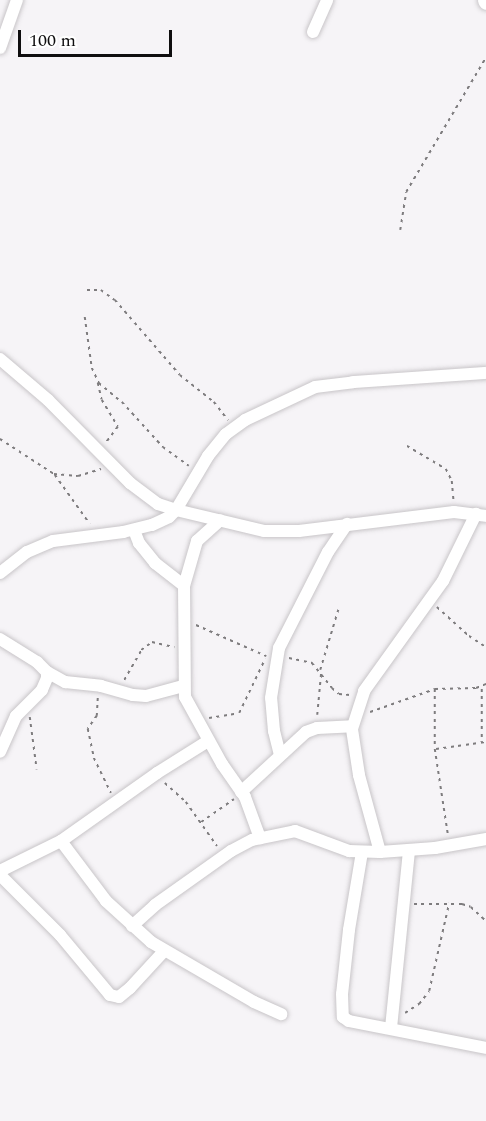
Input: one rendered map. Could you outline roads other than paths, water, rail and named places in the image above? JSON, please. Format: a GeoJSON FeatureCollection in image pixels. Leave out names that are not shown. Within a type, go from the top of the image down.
{"type":"FeatureCollection","features":[{"type":"Feature","properties":{"kind":"street"},"geometry":{"type":"LineString","coordinates":[[0,48],[16,0]]}},
{"type":"Feature","properties":{"kind":"street"},"geometry":{"type":"LineString","coordinates":[[313,32],[327,0]]}},
{"type":"Feature","properties":{"kind":"street"},"geometry":{"type":"LineString","coordinates":[[0,359],[48,400],[142,494],[158,504],[176,510],[264,531],[299,531],[454,512],[481,515],[430,600],[394,647],[363,694],[354,722],[358,775],[380,852]]}},
{"type":"Feature","properties":{"kind":"street"},"geometry":{"type":"LineString","coordinates":[[0,573],[27,552],[53,541],[134,530],[159,523],[176,510],[197,472],[226,434],[244,420],[315,387],[329,384],[486,373]]}},
{"type":"Feature","properties":{"kind":"street"},"geometry":{"type":"LineString","coordinates":[[220,520],[197,541],[184,586],[186,622],[184,697],[208,741],[250,807],[260,838]]}},
{"type":"Feature","properties":{"kind":"street"},"geometry":{"type":"LineString","coordinates":[[280,755],[272,715],[272,687],[277,656],[309,586],[347,524]]}},
{"type":"Feature","properties":{"kind":"street"},"geometry":{"type":"LineString","coordinates":[[134,530],[139,543],[155,563],[184,586]]}},
{"type":"Feature","properties":{"kind":"street"},"geometry":{"type":"LineString","coordinates":[[0,639],[65,682],[146,696],[183,686]]}},
{"type":"Feature","properties":{"kind":"street"},"geometry":{"type":"LineString","coordinates":[[0,752],[16,716],[46,684],[47,672]]}},
{"type":"Feature","properties":{"kind":"street"},"geometry":{"type":"LineString","coordinates":[[241,792],[306,732],[354,722]]}},
{"type":"Feature","properties":{"kind":"street"},"geometry":{"type":"LineString","coordinates":[[164,951],[119,997],[110,995],[47,921],[0,873],[61,841],[157,773],[208,741]]}},
{"type":"Feature","properties":{"kind":"street"},"geometry":{"type":"LineString","coordinates":[[132,926],[155,905],[224,856],[260,838],[295,831],[337,847],[362,852],[409,851],[486,839]]}},
{"type":"Feature","properties":{"kind":"street"},"geometry":{"type":"LineString","coordinates":[[61,841],[106,901],[132,926],[164,951],[254,1002],[281,1014]]}},
{"type":"Feature","properties":{"kind":"street"},"geometry":{"type":"LineString","coordinates":[[392,1025],[409,851]]}},
{"type":"Feature","properties":{"kind":"street"},"geometry":{"type":"LineString","coordinates":[[362,852],[349,930],[341,1011],[343,1017],[349,1021],[392,1025],[486,1048]]}}]}
